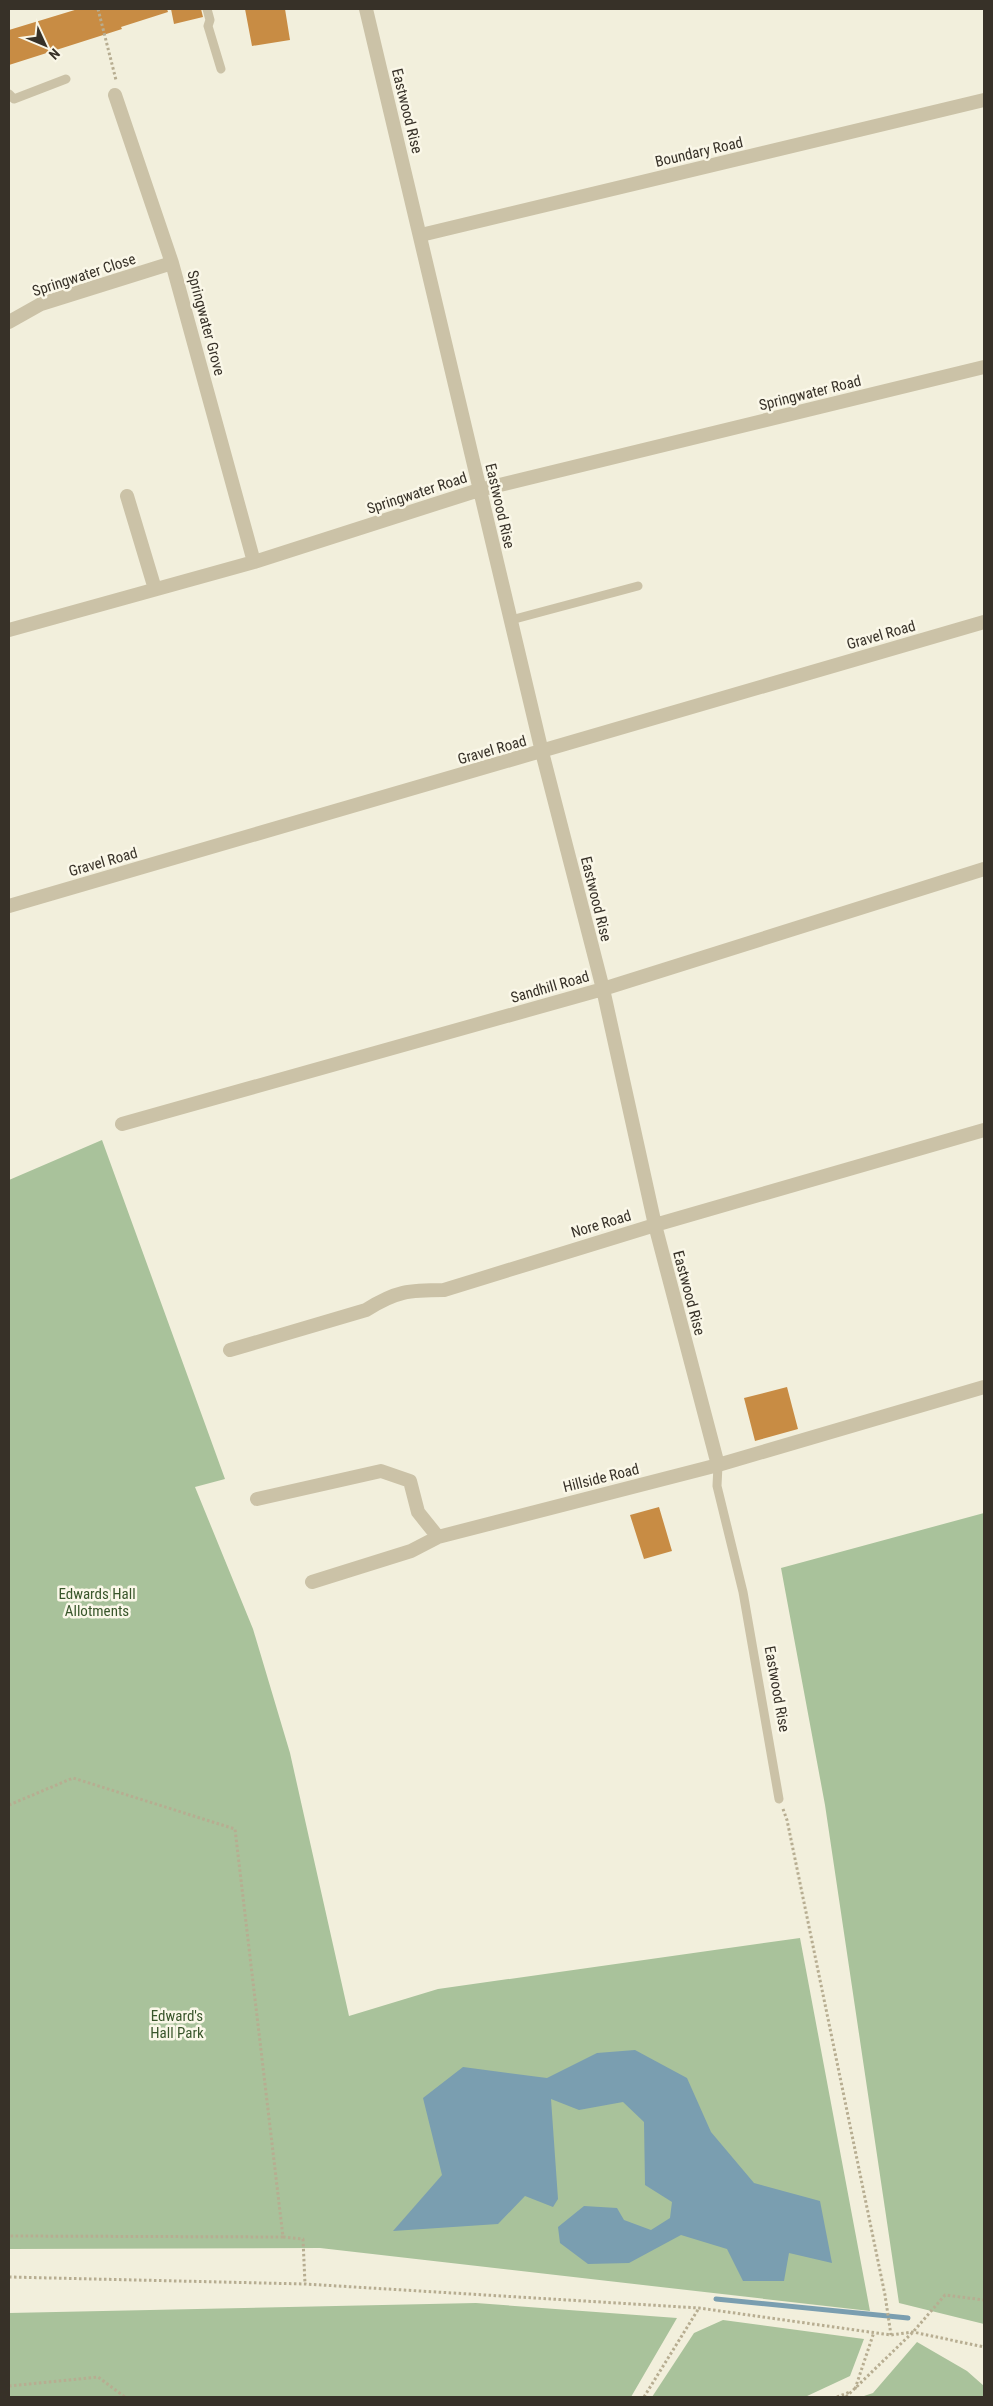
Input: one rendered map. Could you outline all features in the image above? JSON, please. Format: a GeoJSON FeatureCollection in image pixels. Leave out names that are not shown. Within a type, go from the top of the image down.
{"type":"FeatureCollection","features":[{"type":"Feature","properties":{"kind":"street","name":"Eastwood Rise"},"geometry":{"type":"LineString","coordinates":[[366,9],[542,752],[603,989],[655,1225],[718,1465]]}},
{"type":"Feature","properties":{"kind":"street","name":"Springwater Grove"},"geometry":{"type":"LineString","coordinates":[[116,96],[172,263],[254,562]]}},
{"type":"Feature","properties":{"kind":"street","name":"Boundary Road"},"geometry":{"type":"LineString","coordinates":[[421,235],[984,100]]}},
{"type":"Feature","properties":{"kind":"street","name":"Springwater Close"},"geometry":{"type":"LineString","coordinates":[[9,322],[41,304],[172,263]]}},
{"type":"Feature","properties":{"kind":"street","name":"Springwater Road"},"geometry":{"type":"LineString","coordinates":[[9,630],[254,562],[479,490],[984,367]]}},
{"type":"Feature","properties":{"kind":"street"},"geometry":{"type":"LineString","coordinates":[[127,496],[156,589]]}},
{"type":"Feature","properties":{"kind":"street","name":"Gravel Road"},"geometry":{"type":"LineString","coordinates":[[9,906],[984,622]]}},
{"type":"Feature","properties":{"kind":"street","name":"Sandhill Road"},"geometry":{"type":"LineString","coordinates":[[122,1124],[603,989],[984,869]]}},
{"type":"Feature","properties":{"kind":"street","name":"Nore Road"},"geometry":{"type":"LineString","coordinates":[[230,1350],[366,1310],[384,1298],[409,1290],[444,1290],[655,1225],[984,1130]]}},
{"type":"Feature","properties":{"kind":"street","name":"Hillside Road"},"geometry":{"type":"LineString","coordinates":[[312,1582],[411,1551],[440,1536],[718,1465],[984,1387]]}},
{"type":"Feature","properties":{"kind":"street"},"geometry":{"type":"LineString","coordinates":[[257,1498],[381,1471],[410,1481],[418,1512],[438,1537],[440,1536]]}},
{"type":"Feature","properties":{"kind":"lane"},"geometry":{"type":"LineString","coordinates":[[207,9],[210,20],[208,26],[221,68]]}},
{"type":"Feature","properties":{"kind":"lane"},"geometry":{"type":"LineString","coordinates":[[9,94],[14,99],[66,79]]}},
{"type":"Feature","properties":{"kind":"lane"},"geometry":{"type":"LineString","coordinates":[[511,620],[638,586]]}},
{"type":"Feature","properties":{"kind":"lane","name":"Eastwood Rise"},"geometry":{"type":"LineString","coordinates":[[718,1465],[717,1486],[743,1592],[779,1799]]}},
{"type":"Feature","properties":{"kind":"path"},"geometry":{"type":"LineString","coordinates":[[98,9],[117,84],[116,96]]}},
{"type":"Feature","properties":{"kind":"path"},"geometry":{"type":"LineString","coordinates":[[9,1805],[72,1778],[235,1829],[283,2237]]}},
{"type":"Feature","properties":{"kind":"path"},"geometry":{"type":"LineString","coordinates":[[779,1799],[788,1820],[886,2302],[891,2335]]}},
{"type":"Feature","properties":{"kind":"path"},"geometry":{"type":"LineString","coordinates":[[9,2236],[283,2237],[303,2239],[305,2284]]}},
{"type":"Feature","properties":{"kind":"path"},"geometry":{"type":"LineString","coordinates":[[9,2277],[305,2284],[699,2308],[891,2335],[913,2332],[984,2347]]}},
{"type":"Feature","properties":{"kind":"path"},"geometry":{"type":"LineString","coordinates":[[846,2397],[913,2332],[945,2295],[984,2300]]}},
{"type":"Feature","properties":{"kind":"path"},"geometry":{"type":"LineString","coordinates":[[644,2397],[699,2308]]}},
{"type":"Feature","properties":{"kind":"path"},"geometry":{"type":"LineString","coordinates":[[855,2390],[874,2332]]}},
{"type":"Feature","properties":{"kind":"path"},"geometry":{"type":"LineString","coordinates":[[9,2386],[98,2377],[125,2397]]}},
{"type":"Feature","properties":{"kind":"path"},"geometry":{"type":"LineString","coordinates":[[837,2397],[855,2390]]}},
{"type":"Feature","properties":{"kind":"green space"},"geometry":{"type":"Polygon","coordinates":[[[102,1140],[225,1479],[195,1487],[253,1629],[290,1753],[349,2016],[438,1989],[800,1938],[870,2311],[320,2248],[9,2249],[9,1180],[102,1140]]]}},
{"type":"Feature","properties":{"kind":"green space"},"geometry":{"type":"Polygon","coordinates":[[[984,1513],[984,2324],[899,2303],[825,1805],[781,1568],[984,1513]]]}},
{"type":"Feature","properties":{"kind":"green space"},"geometry":{"type":"Polygon","coordinates":[[[476,2303],[677,2318],[631,2397],[9,2397],[9,2313],[476,2303]]]}},
{"type":"Feature","properties":{"kind":"green space"},"geometry":{"type":"Polygon","coordinates":[[[723,2320],[864,2339],[850,2376],[805,2397],[652,2397],[694,2333],[723,2320]]]}},
{"type":"Feature","properties":{"kind":"green space"},"geometry":{"type":"Polygon","coordinates":[[[917,2342],[967,2371],[984,2386],[984,2397],[861,2397],[873,2393],[917,2342]]]}},
{"type":"Feature","properties":{"kind":"water"},"geometry":{"type":"Polygon","coordinates":[[[635,2050],[687,2078],[711,2132],[754,2183],[820,2201],[832,2263],[789,2253],[784,2281],[743,2281],[727,2249],[681,2235],[629,2263],[588,2264],[560,2243],[558,2227],[584,2206],[617,2208],[624,2220],[651,2230],[670,2218],[672,2202],[645,2185],[644,2122],[623,2102],[579,2110],[551,2099],[558,2199],[553,2207],[525,2196],[498,2224],[393,2231],[442,2175],[423,2098],[463,2067],[547,2078],[597,2053],[635,2050]]]}},
{"type":"Feature","properties":{"kind":"building"},"geometry":{"type":"Polygon","coordinates":[[[78,9],[167,9],[168,12],[121,27],[122,29],[9,65],[9,30],[78,9]]]}},
{"type":"Feature","properties":{"kind":"building"},"geometry":{"type":"Polygon","coordinates":[[[171,9],[201,9],[203,17],[174,24],[171,9]]]}},
{"type":"Feature","properties":{"kind":"building"},"geometry":{"type":"Polygon","coordinates":[[[245,9],[285,9],[290,40],[252,46],[245,9]]]}},
{"type":"Feature","properties":{"kind":"building"},"geometry":{"type":"Polygon","coordinates":[[[787,1387],[798,1429],[755,1441],[744,1398],[787,1387]]]}},
{"type":"Feature","properties":{"kind":"building"},"geometry":{"type":"Polygon","coordinates":[[[659,1507],[672,1551],[644,1559],[630,1515],[659,1507]]]}},
{"type":"Feature","properties":{"kind":"waterway"},"geometry":{"type":"LineString","coordinates":[[716,2299],[908,2318]]}},
{"type":"Feature","properties":{"kind":"park label","name":"Edwards Hall Allotments"},"geometry":{"type":"Point","coordinates":[97,1602]}},
{"type":"Feature","properties":{"kind":"park label","name":"Edward's Hall Park"},"geometry":{"type":"Point","coordinates":[177,2024]}}]}
